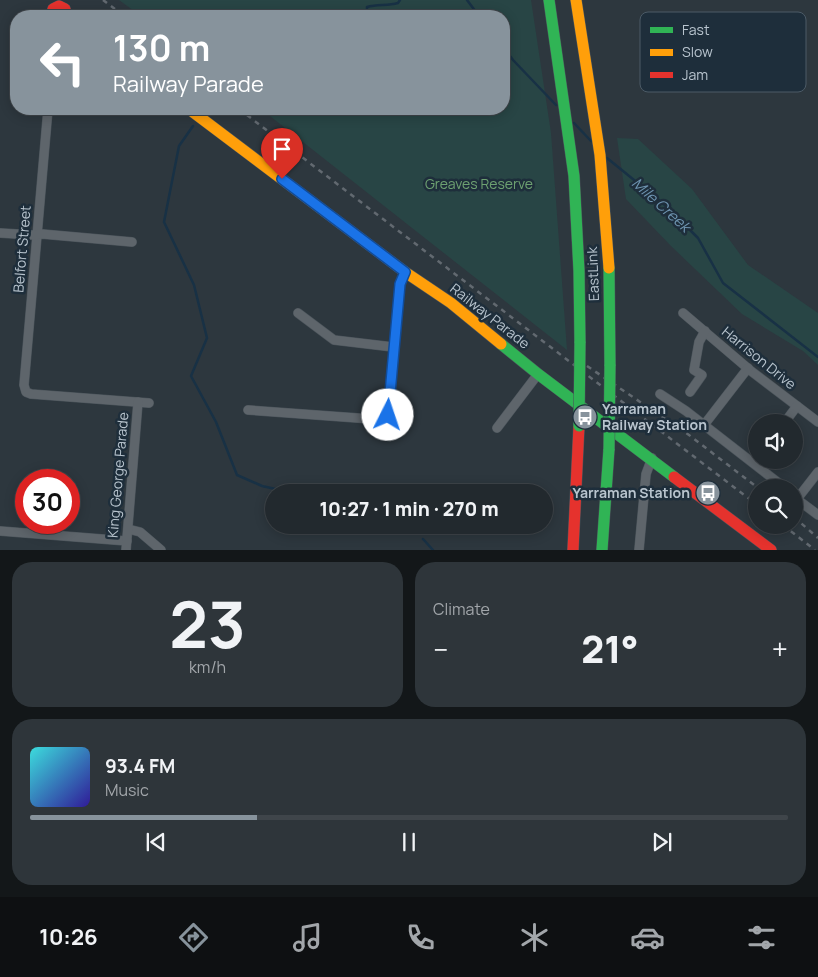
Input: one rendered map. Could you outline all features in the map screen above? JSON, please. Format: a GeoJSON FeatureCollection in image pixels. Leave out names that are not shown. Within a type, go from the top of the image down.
{"type":"FeatureCollection","features":[{"type":"Feature","properties":{"kind":"main road","name":"EastLink"},"geometry":{"type":"LineString","coordinates":[[549,0],[574,176],[579,271],[580,426],[573,550]]}},
{"type":"Feature","properties":{"kind":"main road","name":"EastLink"},"geometry":{"type":"LineString","coordinates":[[576,0],[592,92],[605,207],[609,270],[609,449],[602,550]]}},
{"type":"Feature","properties":{"kind":"main road"},"geometry":{"type":"LineString","coordinates":[[55,10],[59,6],[65,10]]}},
{"type":"Feature","properties":{"kind":"main road","name":"Railway Parade"},"geometry":{"type":"LineString","coordinates":[[197,115],[405,272],[451,303],[538,374],[652,458],[771,550]]}},
{"type":"Feature","properties":{"kind":"street","name":"Belfort Street"},"geometry":{"type":"LineString","coordinates":[[48,115],[24,385],[26,392],[31,394],[138,402]]}},
{"type":"Feature","properties":{"kind":"street"},"geometry":{"type":"LineString","coordinates":[[0,233],[132,242]]}},
{"type":"Feature","properties":{"kind":"street"},"geometry":{"type":"LineString","coordinates":[[248,410],[385,420],[388,415],[400,284],[405,272]]}},
{"type":"Feature","properties":{"kind":"street","name":"Harrison Drive"},"geometry":{"type":"LineString","coordinates":[[683,313],[748,368],[818,422]]}},
{"type":"Feature","properties":{"kind":"street"},"geometry":{"type":"LineString","coordinates":[[298,314],[334,340],[393,347]]}},
{"type":"Feature","properties":{"kind":"street"},"geometry":{"type":"LineString","coordinates":[[690,392],[702,375],[694,370],[699,342],[705,332]]}},
{"type":"Feature","properties":{"kind":"street"},"geometry":{"type":"LineString","coordinates":[[704,425],[748,368]]}},
{"type":"Feature","properties":{"kind":"street"},"geometry":{"type":"LineString","coordinates":[[497,428],[538,374]]}},
{"type":"Feature","properties":{"kind":"street"},"geometry":{"type":"LineString","coordinates":[[660,394],[748,456]]}},
{"type":"Feature","properties":{"kind":"street"},"geometry":{"type":"LineString","coordinates":[[138,402],[149,403]]}},
{"type":"Feature","properties":{"kind":"street","name":"King George Parade"},"geometry":{"type":"LineString","coordinates":[[127,540],[138,402]]}},
{"type":"Feature","properties":{"kind":"street"},"geometry":{"type":"LineString","coordinates":[[791,414],[797,406]]}},
{"type":"Feature","properties":{"kind":"street"},"geometry":{"type":"LineString","coordinates":[[639,550],[646,474],[652,458]]}},
{"type":"Feature","properties":{"kind":"street"},"geometry":{"type":"LineString","coordinates":[[764,469],[775,479]]}},
{"type":"Feature","properties":{"kind":"street"},"geometry":{"type":"LineString","coordinates":[[803,490],[818,472]]}},
{"type":"Feature","properties":{"kind":"street"},"geometry":{"type":"LineString","coordinates":[[803,503],[818,515]]}},
{"type":"Feature","properties":{"kind":"street"},"geometry":{"type":"LineString","coordinates":[[0,531],[127,540],[148,539],[161,550]]}},
{"type":"Feature","properties":{"kind":"green space","name":"Greaves Reserve"},"geometry":{"type":"Polygon","coordinates":[[[119,0],[531,0],[551,133],[567,350],[269,115],[510,115],[510,10],[133,10],[119,0]]]}},
{"type":"Feature","properties":{"kind":"green space"},"geometry":{"type":"Polygon","coordinates":[[[617,138],[638,139],[692,189],[748,265],[818,313],[818,365],[803,351],[742,314],[671,246],[626,199],[617,138]]]}},
{"type":"Feature","properties":{"kind":"waterway"},"geometry":{"type":"LineString","coordinates":[[367,10],[367,7],[394,4],[400,0]]}},
{"type":"Feature","properties":{"kind":"waterway","name":"Mile Creek"},"geometry":{"type":"LineString","coordinates":[[467,0],[474,10]]}},
{"type":"Feature","properties":{"kind":"waterway","name":"Mile Creek"},"geometry":{"type":"LineString","coordinates":[[510,56],[556,105]]}},
{"type":"Feature","properties":{"kind":"waterway","name":"Mile Creek"},"geometry":{"type":"LineString","coordinates":[[574,123],[591,141]]}},
{"type":"Feature","properties":{"kind":"waterway"},"geometry":{"type":"LineString","coordinates":[[193,126],[179,146],[164,222],[194,285],[207,338],[191,376],[216,422],[237,475],[265,487]]}},
{"type":"Feature","properties":{"kind":"waterway","name":"Mile Creek"},"geometry":{"type":"LineString","coordinates":[[607,158],[666,206],[698,238],[723,283],[818,357]]}},
{"type":"Feature","properties":{"kind":"waterway"},"geometry":{"type":"LineString","coordinates":[[423,539],[433,550]]}},
{"type":"Feature","properties":{"kind":"railway"},"geometry":{"type":"LineString","coordinates":[[103,0],[116,10]]}},
{"type":"Feature","properties":{"kind":"railway"},"geometry":{"type":"LineString","coordinates":[[247,115],[748,498]]}},
{"type":"Feature","properties":{"kind":"railway"},"geometry":{"type":"LineString","coordinates":[[587,366],[689,435],[748,480]]}},
{"type":"Feature","properties":{"kind":"railway"},"geometry":{"type":"LineString","coordinates":[[803,525],[818,538]]}},
{"type":"Feature","properties":{"kind":"railway"},"geometry":{"type":"LineString","coordinates":[[795,534],[815,550]]}},
{"type":"Feature","properties":{"kind":"traffic: fast"},"geometry":{"type":"LineString","coordinates":[[549,0],[574,176],[579,271],[580,343]]}},
{"type":"Feature","properties":{"kind":"traffic: fast"},"geometry":{"type":"LineString","coordinates":[[609,268],[610,366]]}},
{"type":"Feature","properties":{"kind":"traffic: fast"},"geometry":{"type":"LineString","coordinates":[[579,426],[580,343]]}},
{"type":"Feature","properties":{"kind":"traffic: fast"},"geometry":{"type":"LineString","coordinates":[[501,344],[674,477]]}},
{"type":"Feature","properties":{"kind":"traffic: fast"},"geometry":{"type":"LineString","coordinates":[[609,449],[610,366]]}},
{"type":"Feature","properties":{"kind":"traffic: fast"},"geometry":{"type":"LineString","coordinates":[[602,550],[609,449]]}},
{"type":"Feature","properties":{"kind":"traffic: slow"},"geometry":{"type":"LineString","coordinates":[[576,0],[600,155],[609,268]]}},
{"type":"Feature","properties":{"kind":"traffic: slow"},"geometry":{"type":"LineString","coordinates":[[197,115],[405,272],[451,303],[501,344]]}},
{"type":"Feature","properties":{"kind":"traffic: jam"},"geometry":{"type":"LineString","coordinates":[[53,10],[59,6],[65,10]]}},
{"type":"Feature","properties":{"kind":"traffic: jam"},"geometry":{"type":"LineString","coordinates":[[573,550],[579,426]]}},
{"type":"Feature","properties":{"kind":"traffic: jam"},"geometry":{"type":"LineString","coordinates":[[674,477],[771,550]]}},
{"type":"Feature","properties":{"kind":"place","name":"Yarraman Railway Station"},"geometry":{"type":"Point","coordinates":[585,417]}},
{"type":"Feature","properties":{"kind":"place","name":"Yarraman Station"},"geometry":{"type":"Point","coordinates":[708,493]}},
{"type":"Feature","properties":{"kind":"route"},"geometry":{"type":"LineString","coordinates":[[282,179],[405,272],[400,284],[388,415]]}}]}
